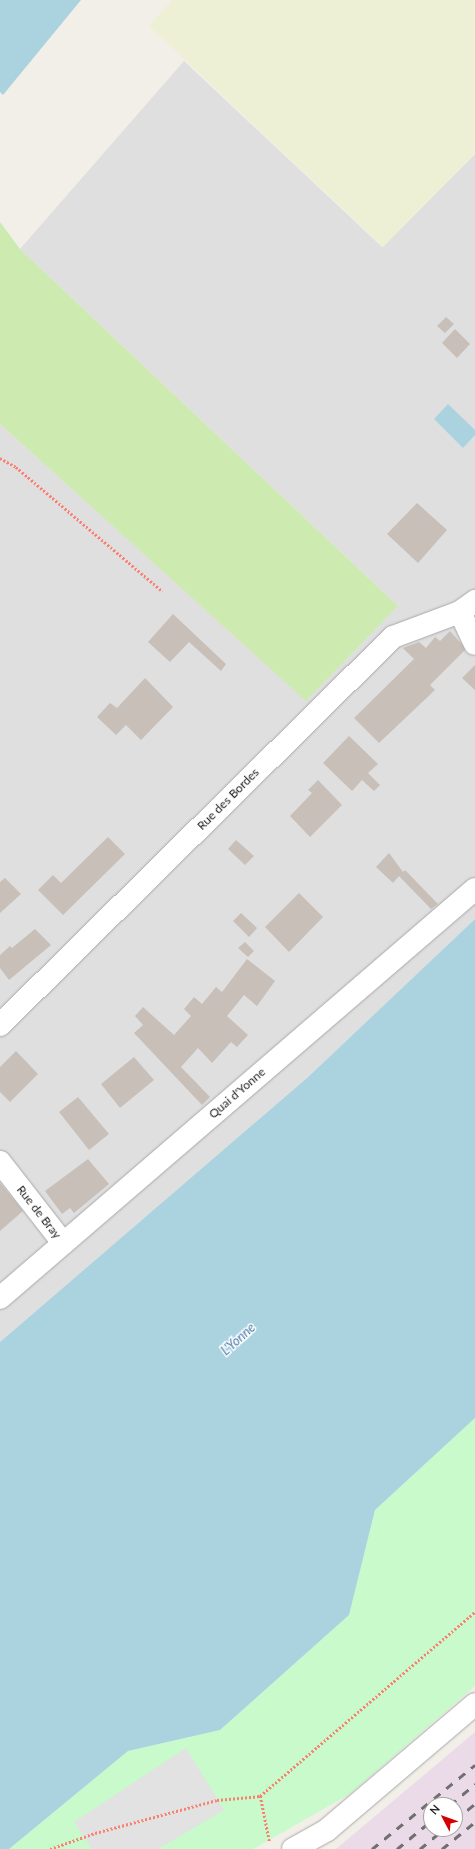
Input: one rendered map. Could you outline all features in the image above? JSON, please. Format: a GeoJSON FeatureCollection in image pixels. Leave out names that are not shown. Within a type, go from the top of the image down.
{"type":"FeatureCollection","features":[{"type":"Feature","properties":{"kind":"street"},"geometry":{"type":"LineString","coordinates":[[467,606],[475,644]]}},
{"type":"Feature","properties":{"kind":"street","name":"Rue des Bordes"},"geometry":{"type":"LineString","coordinates":[[0,1025],[393,637],[467,606]]}},
{"type":"Feature","properties":{"kind":"street","name":"Quai d'Yonne"},"geometry":{"type":"LineString","coordinates":[[0,1298],[475,889]]}},
{"type":"Feature","properties":{"kind":"street","name":"Rue de Bray"},"geometry":{"type":"LineString","coordinates":[[0,1162],[63,1243]]}},
{"type":"Feature","properties":{"kind":"street"},"geometry":{"type":"LineString","coordinates":[[292,1849],[327,1830],[475,1704]]}},
{"type":"Feature","properties":{"kind":"path"},"geometry":{"type":"LineString","coordinates":[[0,458],[16,467],[162,592]]}},
{"type":"Feature","properties":{"kind":"path"},"geometry":{"type":"LineString","coordinates":[[50,1849],[95,1833],[217,1800],[260,1796],[475,1612]]}},
{"type":"Feature","properties":{"kind":"path"},"geometry":{"type":"LineString","coordinates":[[260,1796],[270,1849]]}},
{"type":"Feature","properties":{"kind":"shaded area"},"geometry":{"type":"Polygon","coordinates":[[[184,61],[382,247],[475,154],[475,919],[307,1078],[0,1342],[0,424],[306,700],[398,606],[20,249],[184,61]]]}},
{"type":"Feature","properties":{"kind":"shaded area"},"geometry":{"type":"Polygon","coordinates":[[[475,1732],[475,1849],[336,1849],[475,1732]]]}},
{"type":"Feature","properties":{"kind":"shaded area"},"geometry":{"type":"Polygon","coordinates":[[[186,1748],[224,1810],[158,1849],[92,1849],[74,1822],[186,1748]]]}},
{"type":"Feature","properties":{"kind":"green space"},"geometry":{"type":"Polygon","coordinates":[[[172,0],[475,0],[475,154],[383,247],[149,26],[172,0]]]}},
{"type":"Feature","properties":{"kind":"green space"},"geometry":{"type":"Polygon","coordinates":[[[0,222],[20,249],[398,606],[306,701],[0,424],[0,222]]]}},
{"type":"Feature","properties":{"kind":"green space"},"geometry":{"type":"Polygon","coordinates":[[[475,1418],[475,1686],[350,1794],[253,1849],[9,1849],[128,1751],[220,1730],[349,1615],[375,1510],[475,1418]]]}},
{"type":"Feature","properties":{"kind":"water"},"geometry":{"type":"Polygon","coordinates":[[[0,0],[81,0],[3,95],[0,92],[0,0]]]}},
{"type":"Feature","properties":{"kind":"water"},"geometry":{"type":"Polygon","coordinates":[[[448,404],[475,430],[475,435],[463,448],[434,419],[448,404]]]}},
{"type":"Feature","properties":{"kind":"water","name":"L'Yonne"},"geometry":{"type":"Polygon","coordinates":[[[475,919],[475,1418],[375,1510],[349,1615],[220,1730],[128,1751],[9,1849],[0,1849],[0,1342],[307,1078],[475,919]]]}},
{"type":"Feature","properties":{"kind":"building"},"geometry":{"type":"Polygon","coordinates":[[[446,317],[454,324],[445,333],[437,326],[446,317]]]}},
{"type":"Feature","properties":{"kind":"building"},"geometry":{"type":"Polygon","coordinates":[[[455,329],[470,344],[457,358],[442,343],[455,329]]]}},
{"type":"Feature","properties":{"kind":"building"},"geometry":{"type":"Polygon","coordinates":[[[417,503],[447,530],[418,563],[387,534],[417,503]]]}},
{"type":"Feature","properties":{"kind":"building"},"geometry":{"type":"Polygon","coordinates":[[[173,614],[226,664],[221,671],[189,642],[170,662],[148,642],[173,614]]]}},
{"type":"Feature","properties":{"kind":"building"},"geometry":{"type":"Polygon","coordinates":[[[450,631],[466,649],[430,685],[435,690],[379,743],[354,718],[414,659],[403,648],[419,642],[426,648],[435,637],[440,641],[450,631]]]}},
{"type":"Feature","properties":{"kind":"building"},"geometry":{"type":"Polygon","coordinates":[[[475,665],[475,690],[462,678],[475,665]]]}},
{"type":"Feature","properties":{"kind":"building"},"geometry":{"type":"Polygon","coordinates":[[[145,678],[173,707],[141,740],[126,725],[116,735],[97,717],[110,703],[117,708],[145,678]]]}},
{"type":"Feature","properties":{"kind":"building"},"geometry":{"type":"Polygon","coordinates":[[[349,736],[378,764],[368,773],[380,785],[374,791],[362,780],[352,791],[323,763],[349,736]]]}},
{"type":"Feature","properties":{"kind":"building"},"geometry":{"type":"Polygon","coordinates":[[[318,780],[342,805],[310,837],[290,816],[312,793],[308,790],[318,780]]]}},
{"type":"Feature","properties":{"kind":"building"},"geometry":{"type":"Polygon","coordinates":[[[108,837],[125,854],[63,915],[38,890],[53,875],[61,883],[108,837]]]}},
{"type":"Feature","properties":{"kind":"building"},"geometry":{"type":"Polygon","coordinates":[[[236,840],[254,856],[245,865],[228,849],[236,840]]]}},
{"type":"Feature","properties":{"kind":"building"},"geometry":{"type":"Polygon","coordinates":[[[389,853],[403,872],[405,870],[438,904],[431,909],[399,876],[393,883],[376,867],[389,853]]]}},
{"type":"Feature","properties":{"kind":"building"},"geometry":{"type":"Polygon","coordinates":[[[5,878],[21,894],[0,913],[0,882],[5,878]]]}},
{"type":"Feature","properties":{"kind":"building"},"geometry":{"type":"Polygon","coordinates":[[[299,893],[323,917],[289,952],[265,927],[299,893]]]}},
{"type":"Feature","properties":{"kind":"building"},"geometry":{"type":"Polygon","coordinates":[[[241,913],[257,928],[249,937],[233,921],[241,913]]]}},
{"type":"Feature","properties":{"kind":"building"},"geometry":{"type":"Polygon","coordinates":[[[35,929],[51,945],[9,980],[0,968],[0,955],[10,946],[12,948],[35,929]]]}},
{"type":"Feature","properties":{"kind":"building"},"geometry":{"type":"Polygon","coordinates":[[[245,942],[254,951],[248,957],[238,948],[245,942]]]}},
{"type":"Feature","properties":{"kind":"building"},"geometry":{"type":"Polygon","coordinates":[[[247,959],[275,981],[257,1006],[244,995],[227,1016],[248,1035],[237,1047],[231,1042],[212,1063],[198,1048],[181,1067],[210,1097],[202,1105],[134,1033],[143,1025],[135,1016],[143,1007],[174,1035],[191,1016],[184,1009],[194,997],[202,1004],[216,987],[222,992],[247,959]]]}},
{"type":"Feature","properties":{"kind":"building"},"geometry":{"type":"Polygon","coordinates":[[[16,1051],[38,1074],[10,1102],[0,1092],[0,1067],[16,1051]]]}},
{"type":"Feature","properties":{"kind":"building"},"geometry":{"type":"Polygon","coordinates":[[[134,1057],[154,1080],[120,1108],[101,1084],[134,1057]]]}},
{"type":"Feature","properties":{"kind":"building"},"geometry":{"type":"Polygon","coordinates":[[[78,1097],[109,1134],[89,1150],[59,1112],[78,1097]]]}},
{"type":"Feature","properties":{"kind":"building"},"geometry":{"type":"Polygon","coordinates":[[[88,1159],[109,1184],[74,1213],[70,1208],[62,1214],[45,1191],[88,1159]]]}},
{"type":"Feature","properties":{"kind":"building"},"geometry":{"type":"Polygon","coordinates":[[[0,1183],[23,1211],[0,1231],[0,1183]]]}},
{"type":"Feature","properties":{"kind":"railway"},"geometry":{"type":"LineString","coordinates":[[372,1849],[475,1765]]}},
{"type":"Feature","properties":{"kind":"railway"},"geometry":{"type":"LineString","coordinates":[[460,1797],[475,1784]]}},
{"type":"Feature","properties":{"kind":"railway"},"geometry":{"type":"LineString","coordinates":[[463,1814],[475,1804]]}},
{"type":"Feature","properties":{"kind":"railway"},"geometry":{"type":"LineString","coordinates":[[442,1849],[475,1822]]}},
{"type":"Feature","properties":{"kind":"railway"},"geometry":{"type":"LineString","coordinates":[[397,1849],[423,1828]]}},
{"type":"Feature","properties":{"kind":"railway"},"geometry":{"type":"LineString","coordinates":[[420,1849],[434,1837]]}}]}
